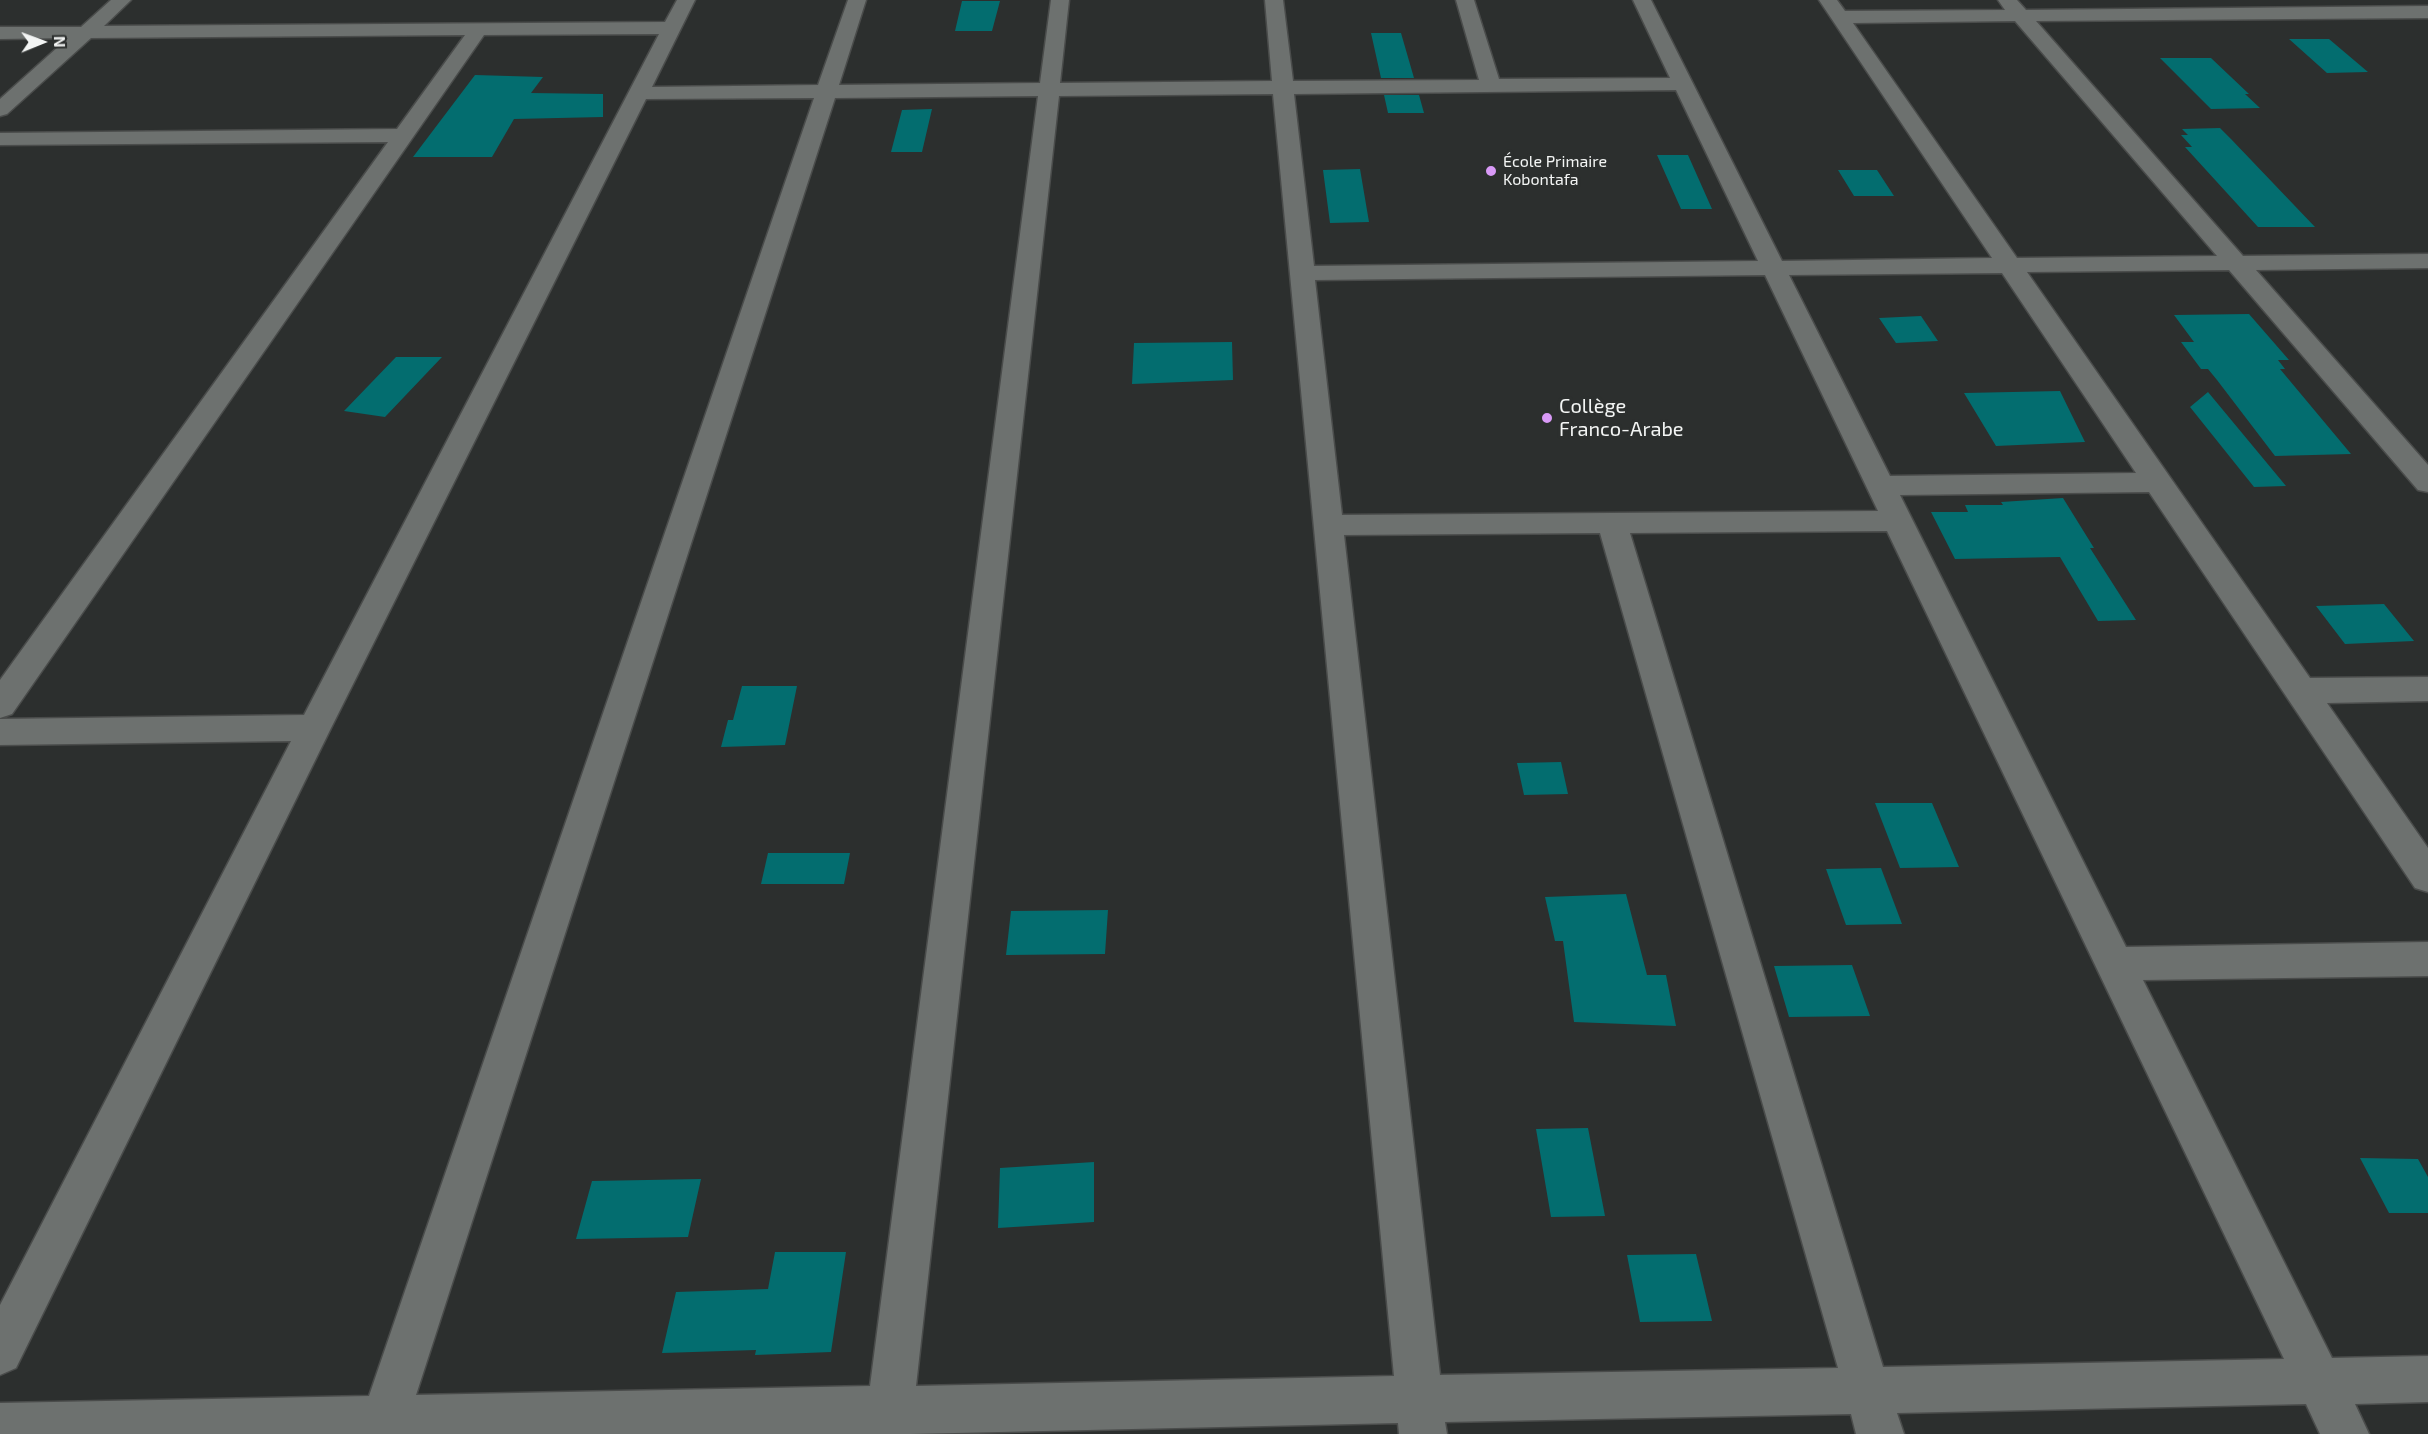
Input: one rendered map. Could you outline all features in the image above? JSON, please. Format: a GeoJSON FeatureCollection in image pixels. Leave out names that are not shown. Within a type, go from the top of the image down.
{"type":"FeatureCollection","features":[{"type":"Feature","properties":{"kind":"street"},"geometry":{"type":"LineString","coordinates":[[0,110],[122,0]]}},
{"type":"Feature","properties":{"kind":"street"},"geometry":{"type":"LineString","coordinates":[[382,1427],[857,0]]}},
{"type":"Feature","properties":{"kind":"street"},"geometry":{"type":"LineString","coordinates":[[889,1422],[1060,0]]}},
{"type":"Feature","properties":{"kind":"street"},"geometry":{"type":"LineString","coordinates":[[1274,0],[1421,1416]]}},
{"type":"Feature","properties":{"kind":"street"},"geometry":{"type":"LineString","coordinates":[[1465,0],[1491,86]]}},
{"type":"Feature","properties":{"kind":"street"},"geometry":{"type":"LineString","coordinates":[[1642,0],[2345,1434]]}},
{"type":"Feature","properties":{"kind":"street"},"geometry":{"type":"LineString","coordinates":[[2382,0],[2420,30]]}},
{"type":"Feature","properties":{"kind":"street"},"geometry":{"type":"LineString","coordinates":[[1834,8],[2428,12]]}},
{"type":"Feature","properties":{"kind":"street"},"geometry":{"type":"LineString","coordinates":[[1834,8],[2428,877]]}},
{"type":"Feature","properties":{"kind":"street"},"geometry":{"type":"LineString","coordinates":[[2014,8],[2428,483]]}},
{"type":"Feature","properties":{"kind":"street"},"geometry":{"type":"LineString","coordinates":[[0,33],[479,29],[679,14]]}},
{"type":"Feature","properties":{"kind":"street"},"geometry":{"type":"LineString","coordinates":[[0,1352],[314,728],[679,14]]}},
{"type":"Feature","properties":{"kind":"street"},"geometry":{"type":"LineString","coordinates":[[0,705],[479,29]]}},
{"type":"Feature","properties":{"kind":"street"},"geometry":{"type":"LineString","coordinates":[[639,93],[1683,84]]}},
{"type":"Feature","properties":{"kind":"street"},"geometry":{"type":"LineString","coordinates":[[0,139],[404,135]]}},
{"type":"Feature","properties":{"kind":"street"},"geometry":{"type":"LineString","coordinates":[[1303,273],[2428,261]]}},
{"type":"Feature","properties":{"kind":"street"},"geometry":{"type":"LineString","coordinates":[[1880,486],[2158,482]]}},
{"type":"Feature","properties":{"kind":"street"},"geometry":{"type":"LineString","coordinates":[[1328,525],[1898,521]]}},
{"type":"Feature","properties":{"kind":"street"},"geometry":{"type":"LineString","coordinates":[[1612,523],[1880,1434]]}},
{"type":"Feature","properties":{"kind":"street"},"geometry":{"type":"LineString","coordinates":[[2301,691],[2428,689]]}},
{"type":"Feature","properties":{"kind":"street"},"geometry":{"type":"LineString","coordinates":[[0,732],[314,728]]}},
{"type":"Feature","properties":{"kind":"street"},"geometry":{"type":"LineString","coordinates":[[2115,964],[2428,959]]}},
{"type":"Feature","properties":{"kind":"street"},"geometry":{"type":"LineString","coordinates":[[0,1427],[382,1427],[1421,1416],[1867,1390],[2428,1379]]}},
{"type":"Feature","properties":{"kind":"building"},"geometry":{"type":"Polygon","coordinates":[[[962,1],[1000,1],[992,31],[955,31],[962,1]]]}},
{"type":"Feature","properties":{"kind":"building"},"geometry":{"type":"Polygon","coordinates":[[[1371,33],[1401,33],[1414,78],[1381,78],[1371,33]]]}},
{"type":"Feature","properties":{"kind":"building"},"geometry":{"type":"Polygon","coordinates":[[[2289,39],[2329,39],[2368,72],[2327,73],[2289,39]]]}},
{"type":"Feature","properties":{"kind":"building"},"geometry":{"type":"Polygon","coordinates":[[[2160,58],[2211,58],[2249,94],[2245,94],[2260,108],[2211,109],[2160,58]]]}},
{"type":"Feature","properties":{"kind":"building"},"geometry":{"type":"Polygon","coordinates":[[[475,75],[543,77],[531,93],[603,94],[603,117],[514,119],[492,157],[413,157],[475,75]]]}},
{"type":"Feature","properties":{"kind":"building"},"geometry":{"type":"Polygon","coordinates":[[[1384,95],[1419,95],[1424,113],[1388,113],[1384,95]]]}},
{"type":"Feature","properties":{"kind":"building"},"geometry":{"type":"Polygon","coordinates":[[[932,109],[922,152],[891,152],[902,110],[932,109]]]}},
{"type":"Feature","properties":{"kind":"building"},"geometry":{"type":"Polygon","coordinates":[[[2220,128],[2315,227],[2258,227],[2185,147],[2192,147],[2181,135],[2188,135],[2182,129],[2220,128]]]}},
{"type":"Feature","properties":{"kind":"building"},"geometry":{"type":"Polygon","coordinates":[[[1657,155],[1688,155],[1712,209],[1681,209],[1657,155]]]}},
{"type":"Feature","properties":{"kind":"building"},"geometry":{"type":"Polygon","coordinates":[[[1360,169],[1369,222],[1330,223],[1323,170],[1360,169]]]}},
{"type":"Feature","properties":{"kind":"building"},"geometry":{"type":"Polygon","coordinates":[[[1838,170],[1877,170],[1894,196],[1854,196],[1838,170]]]}},
{"type":"Feature","properties":{"kind":"building"},"geometry":{"type":"Polygon","coordinates":[[[2249,314],[2289,360],[2278,360],[2285,369],[2280,369],[2351,454],[2275,456],[2208,369],[2201,369],[2181,342],[2194,342],[2174,315],[2249,314]]]}},
{"type":"Feature","properties":{"kind":"building"},"geometry":{"type":"Polygon","coordinates":[[[1921,316],[1938,341],[1896,343],[1879,318],[1921,316]]]}},
{"type":"Feature","properties":{"kind":"building"},"geometry":{"type":"Polygon","coordinates":[[[1232,342],[1233,380],[1132,384],[1134,343],[1232,342]]]}},
{"type":"Feature","properties":{"kind":"building"},"geometry":{"type":"Polygon","coordinates":[[[396,357],[442,357],[385,417],[344,411],[396,357]]]}},
{"type":"Feature","properties":{"kind":"building"},"geometry":{"type":"Polygon","coordinates":[[[2060,391],[2085,442],[1996,446],[1964,393],[2060,391]]]}},
{"type":"Feature","properties":{"kind":"building"},"geometry":{"type":"Polygon","coordinates":[[[2208,392],[2286,486],[2254,487],[2190,407],[2208,392]]]}},
{"type":"Feature","properties":{"kind":"building"},"geometry":{"type":"Polygon","coordinates":[[[2063,498],[2094,548],[2090,548],[2136,620],[2098,621],[2060,557],[1955,559],[1931,512],[1968,512],[1965,505],[2003,505],[2001,502],[2063,498]]]}},
{"type":"Feature","properties":{"kind":"building"},"geometry":{"type":"Polygon","coordinates":[[[2384,604],[2414,641],[2345,644],[2316,606],[2384,604]]]}},
{"type":"Feature","properties":{"kind":"building"},"geometry":{"type":"Polygon","coordinates":[[[742,686],[797,686],[785,745],[721,747],[728,720],[733,720],[742,686]]]}},
{"type":"Feature","properties":{"kind":"building"},"geometry":{"type":"Polygon","coordinates":[[[1561,762],[1568,794],[1524,795],[1517,763],[1561,762]]]}},
{"type":"Feature","properties":{"kind":"building"},"geometry":{"type":"Polygon","coordinates":[[[1875,803],[1932,803],[1959,867],[1900,868],[1875,803]]]}},
{"type":"Feature","properties":{"kind":"building"},"geometry":{"type":"Polygon","coordinates":[[[768,853],[850,853],[844,884],[761,884],[768,853]]]}},
{"type":"Feature","properties":{"kind":"building"},"geometry":{"type":"Polygon","coordinates":[[[1881,868],[1902,924],[1846,925],[1826,869],[1881,868]]]}},
{"type":"Feature","properties":{"kind":"building"},"geometry":{"type":"Polygon","coordinates":[[[1626,894],[1647,975],[1666,975],[1676,1026],[1574,1022],[1563,941],[1555,941],[1545,897],[1626,894]]]}},
{"type":"Feature","properties":{"kind":"building"},"geometry":{"type":"Polygon","coordinates":[[[1108,910],[1105,954],[1006,955],[1011,911],[1108,910]]]}},
{"type":"Feature","properties":{"kind":"building"},"geometry":{"type":"Polygon","coordinates":[[[1852,965],[1870,1016],[1789,1017],[1774,966],[1852,965]]]}},
{"type":"Feature","properties":{"kind":"building"},"geometry":{"type":"Polygon","coordinates":[[[1588,1128],[1605,1216],[1551,1217],[1536,1129],[1588,1128]]]}},
{"type":"Feature","properties":{"kind":"building"},"geometry":{"type":"Polygon","coordinates":[[[2360,1158],[2418,1159],[2428,1177],[2428,1213],[2389,1213],[2360,1158]]]}},
{"type":"Feature","properties":{"kind":"building"},"geometry":{"type":"Polygon","coordinates":[[[1094,1162],[1094,1222],[998,1228],[1000,1168],[1094,1162]]]}},
{"type":"Feature","properties":{"kind":"building"},"geometry":{"type":"Polygon","coordinates":[[[701,1179],[688,1237],[576,1239],[592,1181],[701,1179]]]}},
{"type":"Feature","properties":{"kind":"building"},"geometry":{"type":"Polygon","coordinates":[[[775,1252],[846,1252],[831,1352],[755,1355],[756,1350],[662,1353],[676,1292],[768,1289],[775,1252]]]}},
{"type":"Feature","properties":{"kind":"building"},"geometry":{"type":"Polygon","coordinates":[[[1696,1254],[1712,1321],[1640,1322],[1627,1255],[1696,1254]]]}},
{"type":"Feature","properties":{"kind":"place","name":"École Primaire Kobontafa"},"geometry":{"type":"Point","coordinates":[1491,171]}},
{"type":"Feature","properties":{"kind":"place","name":"Collège Franco-Arabe"},"geometry":{"type":"Point","coordinates":[1547,418]}}]}
